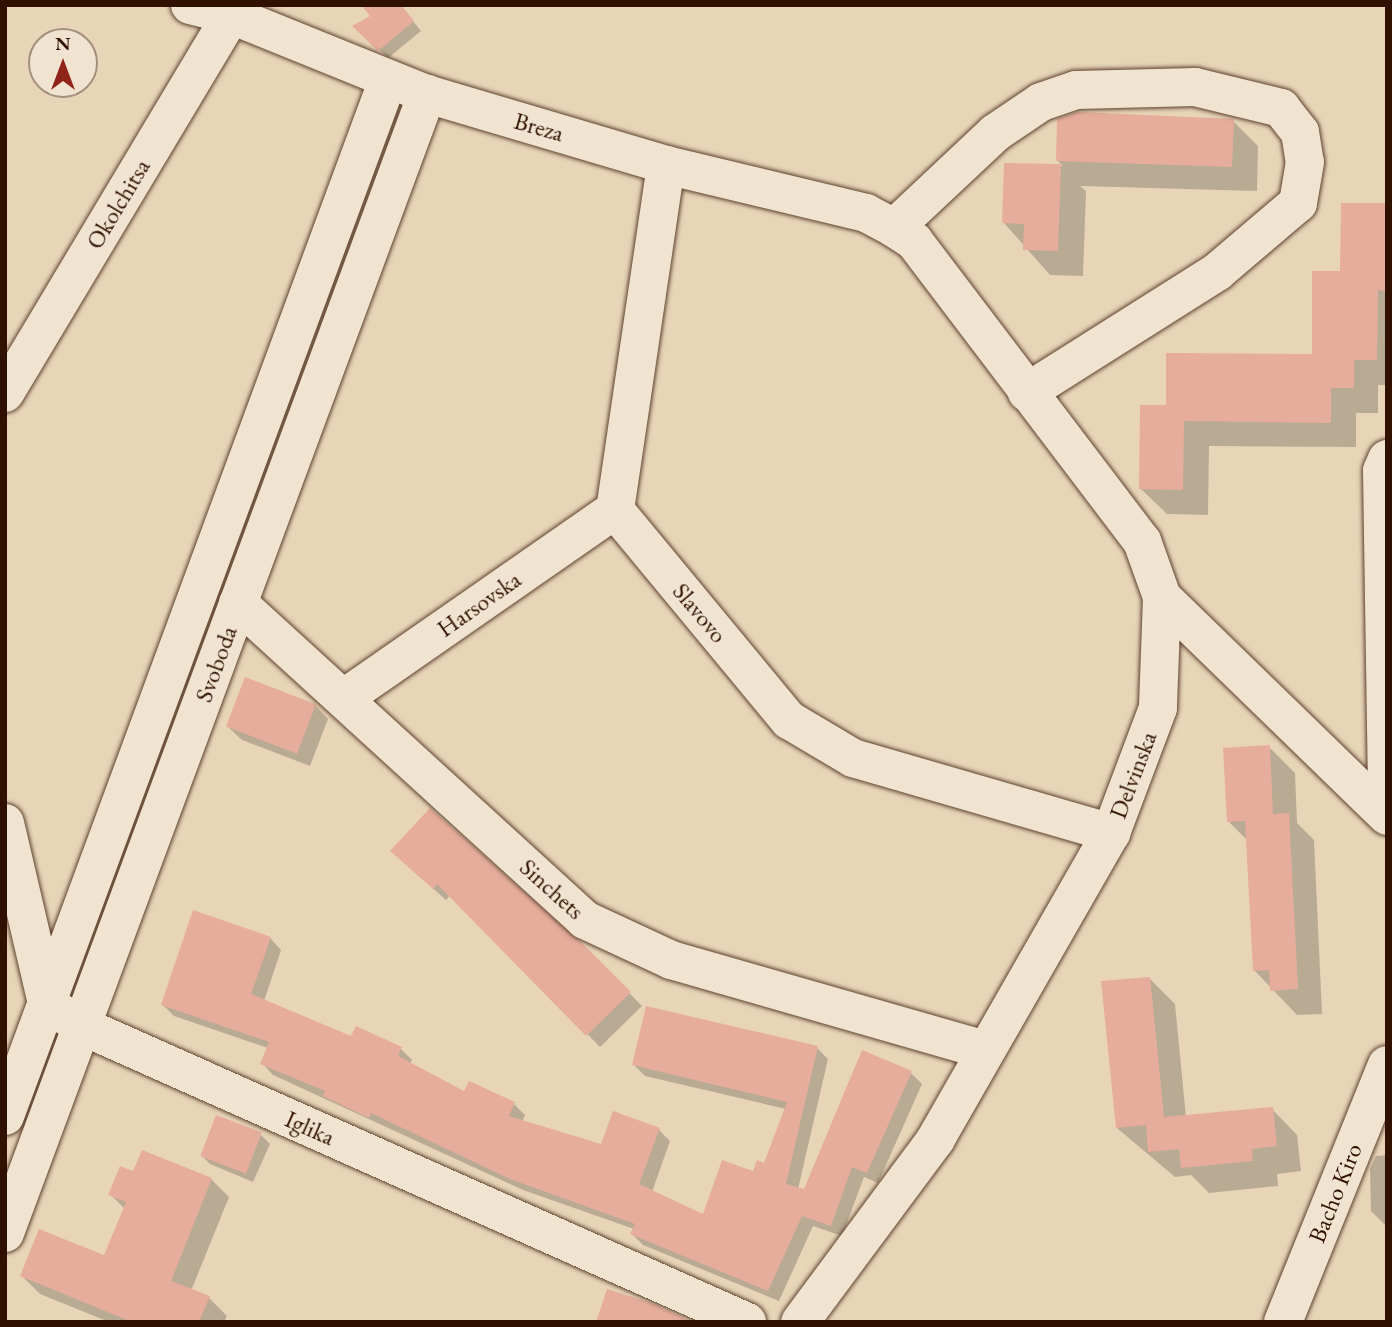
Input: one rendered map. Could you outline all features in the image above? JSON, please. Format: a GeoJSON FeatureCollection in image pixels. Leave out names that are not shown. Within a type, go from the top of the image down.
{"type":"FeatureCollection","features":[{"type":"Feature","properties":{"kind":"street","name":"Breza"},"geometry":{"type":"LineString","coordinates":[[190,5],[231,15],[387,82],[666,164],[866,213],[894,228]]}},
{"type":"Feature","properties":{"kind":"street","name":"Okolchitsa"},"geometry":{"type":"LineString","coordinates":[[5,393],[231,15]]}},
{"type":"Feature","properties":{"kind":"street","name":"Svoboda"},"geometry":{"type":"LineString","coordinates":[[5,1116],[387,82]]}},
{"type":"Feature","properties":{"kind":"street"},"geometry":{"type":"LineString","coordinates":[[894,228],[995,134],[1041,102],[1076,90],[1195,87],[1247,96],[1281,108],[1300,131],[1305,162],[1298,203],[1217,272],[1027,392]]}},
{"type":"Feature","properties":{"kind":"street","name":"Svoboda"},"geometry":{"type":"LineString","coordinates":[[5,1233],[427,94]]}},
{"type":"Feature","properties":{"kind":"street"},"geometry":{"type":"LineString","coordinates":[[615,510],[666,164]]}},
{"type":"Feature","properties":{"kind":"street","name":"Delvinska"},"geometry":{"type":"LineString","coordinates":[[800,1322],[936,1139],[1111,833],[1158,708],[1162,597],[1142,541],[914,241],[894,228]]}},
{"type":"Feature","properties":{"kind":"street"},"geometry":{"type":"LineString","coordinates":[[1387,459],[1382,471],[1387,794]]}},
{"type":"Feature","properties":{"kind":"street","name":"Harsovska"},"geometry":{"type":"LineString","coordinates":[[344,698],[615,510]]}},
{"type":"Feature","properties":{"kind":"street","name":"Slavovo"},"geometry":{"type":"LineString","coordinates":[[615,510],[789,720],[853,758],[1111,833]]}},
{"type":"Feature","properties":{"kind":"street"},"geometry":{"type":"LineString","coordinates":[[1162,597],[1387,816]]}},
{"type":"Feature","properties":{"kind":"street","name":"Sinchets"},"geometry":{"type":"LineString","coordinates":[[238,603],[585,920],[671,960],[985,1050]]}},
{"type":"Feature","properties":{"kind":"street"},"geometry":{"type":"LineString","coordinates":[[5,822],[47,1004]]}},
{"type":"Feature","properties":{"kind":"street","name":"Iglika"},"geometry":{"type":"LineString","coordinates":[[47,1004],[82,1026],[747,1322]]}},
{"type":"Feature","properties":{"kind":"street","name":"Bacho Kiro"},"geometry":{"type":"LineString","coordinates":[[1283,1322],[1387,1065]]}},
{"type":"Feature","properties":{"kind":"building"},"geometry":{"type":"Polygon","coordinates":[[[361,5],[401,5],[414,21],[378,51],[352,26],[370,16],[361,5]]]}},
{"type":"Feature","properties":{"kind":"building"},"geometry":{"type":"Polygon","coordinates":[[[1078,112],[1234,119],[1232,167],[1056,161],[1057,119],[1078,112]]]}},
{"type":"Feature","properties":{"kind":"building"},"geometry":{"type":"Polygon","coordinates":[[[1004,163],[1061,164],[1058,251],[1023,250],[1024,224],[1002,223],[1004,163]]]}},
{"type":"Feature","properties":{"kind":"building"},"geometry":{"type":"Polygon","coordinates":[[[1341,203],[1387,203],[1387,291],[1378,290],[1377,360],[1354,360],[1354,388],[1331,388],[1331,423],[1184,421],[1183,490],[1139,489],[1140,405],[1166,405],[1166,353],[1312,354],[1312,271],[1340,271],[1341,203]]]}},
{"type":"Feature","properties":{"kind":"building"},"geometry":{"type":"Polygon","coordinates":[[[245,677],[316,704],[297,754],[226,726],[245,677]]]}},
{"type":"Feature","properties":{"kind":"building"},"geometry":{"type":"Polygon","coordinates":[[[1270,745],[1273,814],[1289,813],[1298,989],[1270,991],[1269,970],[1253,971],[1245,821],[1227,822],[1223,748],[1270,745]]]}},
{"type":"Feature","properties":{"kind":"building"},"geometry":{"type":"Polygon","coordinates":[[[430,808],[582,943],[631,992],[586,1036],[437,884],[433,889],[390,851],[430,808]]]}},
{"type":"Feature","properties":{"kind":"building"},"geometry":{"type":"Polygon","coordinates":[[[193,910],[271,937],[251,994],[351,1036],[356,1026],[402,1047],[398,1056],[464,1091],[469,1081],[515,1102],[509,1116],[601,1144],[613,1111],[660,1128],[639,1184],[703,1214],[722,1160],[753,1171],[757,1160],[764,1163],[787,1102],[632,1065],[646,1006],[818,1046],[786,1184],[804,1189],[862,1050],[912,1071],[867,1173],[852,1167],[831,1226],[802,1216],[768,1291],[630,1234],[635,1224],[510,1179],[371,1113],[369,1118],[323,1096],[325,1091],[260,1064],[269,1042],[161,1005],[193,910]]]}},
{"type":"Feature","properties":{"kind":"building"},"geometry":{"type":"Polygon","coordinates":[[[1150,977],[1164,1117],[1273,1107],[1277,1146],[1252,1149],[1253,1161],[1181,1168],[1179,1149],[1148,1152],[1146,1125],[1116,1128],[1101,981],[1150,977]]]}},
{"type":"Feature","properties":{"kind":"building"},"geometry":{"type":"Polygon","coordinates":[[[216,1115],[262,1133],[246,1174],[200,1156],[216,1115]]]}},
{"type":"Feature","properties":{"kind":"building"},"geometry":{"type":"Polygon","coordinates":[[[142,1150],[212,1178],[171,1281],[210,1296],[199,1322],[132,1322],[20,1276],[39,1229],[104,1255],[126,1202],[108,1195],[120,1166],[133,1171],[142,1150]]]}},
{"type":"Feature","properties":{"kind":"building"},"geometry":{"type":"Polygon","coordinates":[[[607,1289],[654,1304],[692,1322],[596,1322],[607,1289]]]}}]}
